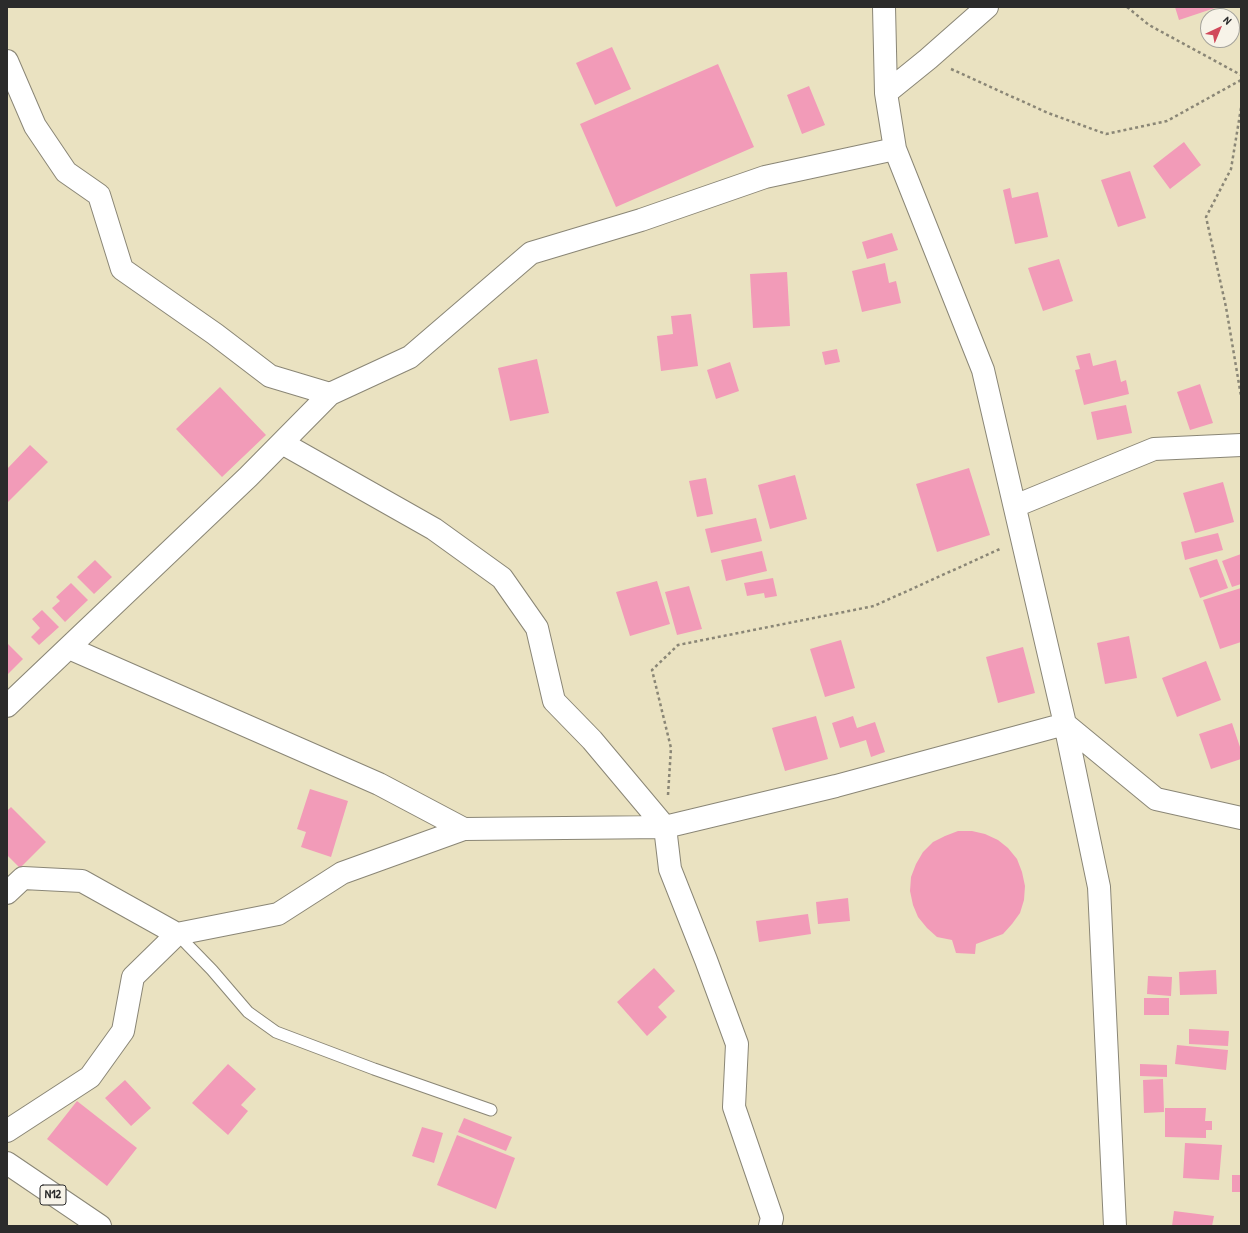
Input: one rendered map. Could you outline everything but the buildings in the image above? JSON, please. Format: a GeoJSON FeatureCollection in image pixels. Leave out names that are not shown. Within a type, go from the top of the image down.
{"type":"FeatureCollection","features":[{"type":"Feature","properties":{"kind":"street"},"geometry":{"type":"LineString","coordinates":[[884,7],[886,93],[895,149],[982,370],[1023,539],[1065,724],[1099,887],[1115,1226]]}},
{"type":"Feature","properties":{"kind":"street"},"geometry":{"type":"LineString","coordinates":[[886,93],[928,59],[987,7]]}},
{"type":"Feature","properties":{"kind":"street"},"geometry":{"type":"LineString","coordinates":[[7,61],[36,126],[66,172],[99,194],[122,269],[215,334],[270,376],[330,394]]}},
{"type":"Feature","properties":{"kind":"street"},"geometry":{"type":"LineString","coordinates":[[7,706],[248,477],[330,394],[410,357],[531,252],[641,220],[765,177],[895,149]]}},
{"type":"Feature","properties":{"kind":"street"},"geometry":{"type":"LineString","coordinates":[[282,443],[434,529],[502,578],[537,628],[554,701],[592,740],[666,827],[670,869],[737,1044],[734,1107],[772,1218],[770,1226]]}},
{"type":"Feature","properties":{"kind":"street"},"geometry":{"type":"LineString","coordinates":[[1015,506],[1154,449],[1241,445]]}},
{"type":"Feature","properties":{"kind":"street"},"geometry":{"type":"LineString","coordinates":[[69,648],[379,784],[464,829]]}},
{"type":"Feature","properties":{"kind":"street"},"geometry":{"type":"LineString","coordinates":[[7,1131],[90,1077],[122,1031],[133,977],[177,934],[278,914],[342,873],[464,829],[666,827],[836,786],[1065,724]]}},
{"type":"Feature","properties":{"kind":"street"},"geometry":{"type":"LineString","coordinates":[[1065,724],[1156,800],[1241,818]]}},
{"type":"Feature","properties":{"kind":"street"},"geometry":{"type":"LineString","coordinates":[[7,893],[23,878],[82,881],[177,934]]}},
{"type":"Feature","properties":{"kind":"street","name":"N12"},"geometry":{"type":"LineString","coordinates":[[7,1163],[100,1226]]}},
{"type":"Feature","properties":{"kind":"lane"},"geometry":{"type":"LineString","coordinates":[[177,934],[212,970],[248,1012],[276,1032],[374,1069],[491,1110]]}},
{"type":"Feature","properties":{"kind":"path"},"geometry":{"type":"LineString","coordinates":[[1127,7],[1149,25],[1241,75]]}},
{"type":"Feature","properties":{"kind":"path"},"geometry":{"type":"LineString","coordinates":[[928,59],[1048,113],[1106,134],[1167,121],[1241,80]]}},
{"type":"Feature","properties":{"kind":"path"},"geometry":{"type":"LineString","coordinates":[[1241,108],[1231,169],[1206,217],[1226,307],[1241,396]]}},
{"type":"Feature","properties":{"kind":"path"},"geometry":{"type":"LineString","coordinates":[[666,827],[671,748],[652,670],[678,645],[874,606],[1023,539]]}}]}
